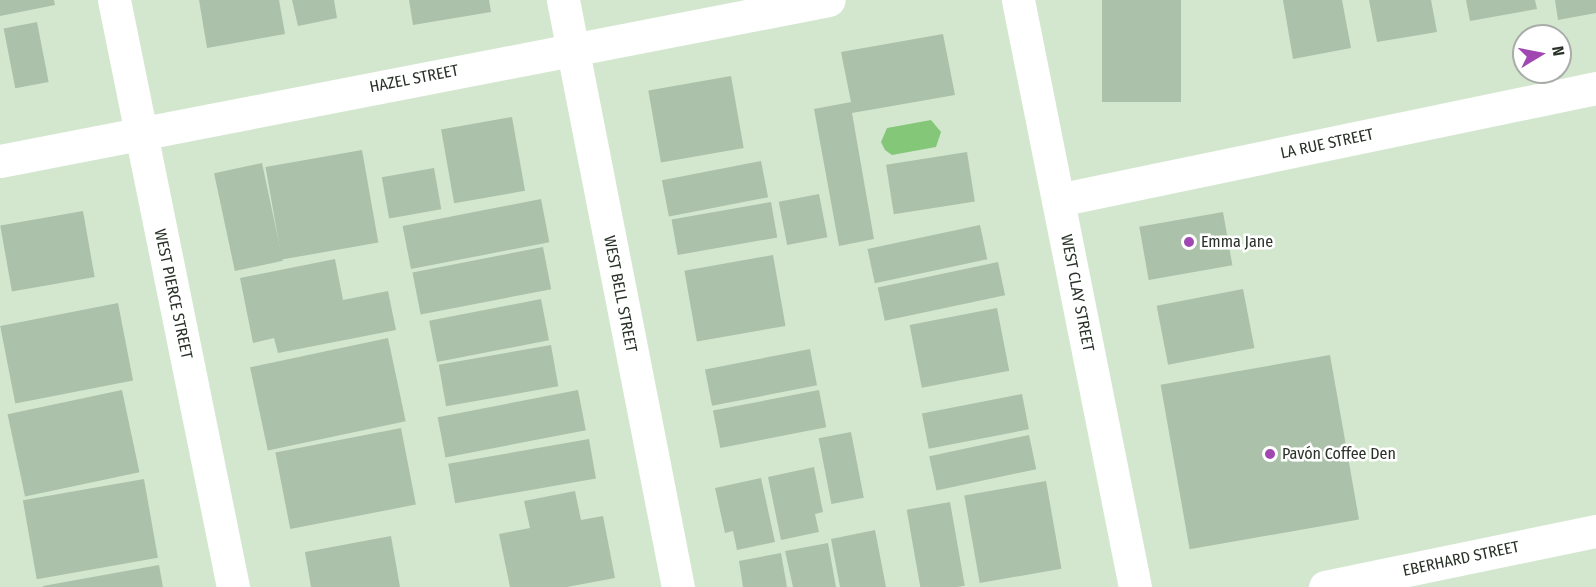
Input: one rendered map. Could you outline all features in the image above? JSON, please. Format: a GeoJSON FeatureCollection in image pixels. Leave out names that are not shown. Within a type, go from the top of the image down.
{"type":"FeatureCollection","features":[{"type":"Feature","properties":{"kind":"street","name":"WEST PIERCE STREET"},"geometry":{"type":"LineString","coordinates":[[114,0],[233,587]]}},
{"type":"Feature","properties":{"kind":"street","name":"WEST BELL STREET"},"geometry":{"type":"LineString","coordinates":[[563,0],[678,587]]}},
{"type":"Feature","properties":{"kind":"street","name":"HAZEL STREET"},"geometry":{"type":"LineString","coordinates":[[0,161],[572,48],[829,0]]}},
{"type":"Feature","properties":{"kind":"street","name":"WEST CLAY STREET"},"geometry":{"type":"LineString","coordinates":[[1018,0],[1135,587]]}},
{"type":"Feature","properties":{"kind":"street","name":"LA RUE STREET"},"geometry":{"type":"LineString","coordinates":[[1058,200],[1596,88]]}},
{"type":"Feature","properties":{"kind":"street","name":"EBERHARD STREET"},"geometry":{"type":"LineString","coordinates":[[1325,587],[1596,531]]}},
{"type":"Feature","properties":{"kind":"shaded area"},"geometry":{"type":"Polygon","coordinates":[[[931,120],[941,132],[936,147],[892,155],[885,150],[881,142],[887,128],[931,120]]]}},
{"type":"Feature","properties":{"kind":"building"},"geometry":{"type":"Polygon","coordinates":[[[0,0],[54,0],[55,5],[0,16],[0,0]]]}},
{"type":"Feature","properties":{"kind":"building"},"geometry":{"type":"Polygon","coordinates":[[[199,0],[279,0],[285,34],[207,48],[199,0]]]}},
{"type":"Feature","properties":{"kind":"building"},"geometry":{"type":"Polygon","coordinates":[[[292,0],[334,0],[337,18],[298,26],[292,0]]]}},
{"type":"Feature","properties":{"kind":"building"},"geometry":{"type":"Polygon","coordinates":[[[409,0],[489,0],[491,12],[413,25],[409,0]]]}},
{"type":"Feature","properties":{"kind":"building"},"geometry":{"type":"Polygon","coordinates":[[[1102,0],[1181,0],[1181,102],[1102,102],[1102,0]]]}},
{"type":"Feature","properties":{"kind":"building"},"geometry":{"type":"Polygon","coordinates":[[[1283,0],[1342,0],[1351,48],[1293,59],[1283,0]]]}},
{"type":"Feature","properties":{"kind":"building"},"geometry":{"type":"Polygon","coordinates":[[[1369,0],[1431,0],[1437,32],[1377,42],[1369,0]]]}},
{"type":"Feature","properties":{"kind":"building"},"geometry":{"type":"Polygon","coordinates":[[[1466,0],[1535,0],[1537,9],[1470,21],[1466,0]]]}},
{"type":"Feature","properties":{"kind":"building"},"geometry":{"type":"Polygon","coordinates":[[[1555,0],[1596,0],[1596,13],[1558,20],[1555,0]]]}},
{"type":"Feature","properties":{"kind":"building"},"geometry":{"type":"Polygon","coordinates":[[[37,22],[49,82],[15,88],[4,28],[37,22]]]}},
{"type":"Feature","properties":{"kind":"building"},"geometry":{"type":"Polygon","coordinates":[[[943,34],[955,95],[852,113],[874,239],[839,246],[814,109],[851,102],[841,52],[943,34]]]}},
{"type":"Feature","properties":{"kind":"building"},"geometry":{"type":"Polygon","coordinates":[[[731,76],[744,148],[661,162],[648,91],[731,76]]]}},
{"type":"Feature","properties":{"kind":"building"},"geometry":{"type":"Polygon","coordinates":[[[512,117],[525,191],[454,203],[441,130],[512,117]]]}},
{"type":"Feature","properties":{"kind":"building"},"geometry":{"type":"Polygon","coordinates":[[[362,150],[378,243],[282,260],[265,167],[362,150]]]}},
{"type":"Feature","properties":{"kind":"building"},"geometry":{"type":"Polygon","coordinates":[[[967,152],[975,201],[894,214],[886,165],[967,152]]]}},
{"type":"Feature","properties":{"kind":"building"},"geometry":{"type":"Polygon","coordinates":[[[761,161],[768,197],[669,217],[662,180],[761,161]]]}},
{"type":"Feature","properties":{"kind":"building"},"geometry":{"type":"Polygon","coordinates":[[[262,163],[283,261],[235,271],[214,173],[262,163]]]}},
{"type":"Feature","properties":{"kind":"building"},"geometry":{"type":"Polygon","coordinates":[[[434,168],[441,209],[389,219],[382,177],[434,168]]]}},
{"type":"Feature","properties":{"kind":"building"},"geometry":{"type":"Polygon","coordinates":[[[819,194],[827,237],[787,245],[779,202],[819,194]]]}},
{"type":"Feature","properties":{"kind":"building"},"geometry":{"type":"Polygon","coordinates":[[[541,199],[549,242],[411,269],[403,226],[541,199]]]}},
{"type":"Feature","properties":{"kind":"building"},"geometry":{"type":"Polygon","coordinates":[[[771,202],[777,237],[678,255],[672,220],[771,202]]]}},
{"type":"Feature","properties":{"kind":"building"},"geometry":{"type":"Polygon","coordinates":[[[83,211],[95,277],[12,292],[0,226],[83,211]]]}},
{"type":"Feature","properties":{"kind":"building"},"geometry":{"type":"Polygon","coordinates":[[[1223,212],[1232,265],[1149,280],[1139,227],[1223,212]]]}},
{"type":"Feature","properties":{"kind":"building"},"geometry":{"type":"Polygon","coordinates":[[[980,225],[987,259],[875,283],[868,249],[980,225]]]}},
{"type":"Feature","properties":{"kind":"building"},"geometry":{"type":"Polygon","coordinates":[[[543,247],[551,289],[421,315],[412,272],[543,247]]]}},
{"type":"Feature","properties":{"kind":"building"},"geometry":{"type":"Polygon","coordinates":[[[773,255],[786,326],[697,342],[684,271],[773,255]]]}},
{"type":"Feature","properties":{"kind":"building"},"geometry":{"type":"Polygon","coordinates":[[[335,259],[343,300],[388,291],[396,330],[278,353],[274,338],[253,343],[240,278],[335,259]]]}},
{"type":"Feature","properties":{"kind":"building"},"geometry":{"type":"Polygon","coordinates":[[[998,262],[1005,295],[885,321],[878,288],[998,262]]]}},
{"type":"Feature","properties":{"kind":"building"},"geometry":{"type":"Polygon","coordinates":[[[1243,289],[1254,348],[1168,365],[1157,306],[1243,289]]]}},
{"type":"Feature","properties":{"kind":"building"},"geometry":{"type":"Polygon","coordinates":[[[541,299],[549,340],[437,362],[429,321],[541,299]]]}},
{"type":"Feature","properties":{"kind":"building"},"geometry":{"type":"Polygon","coordinates":[[[118,303],[133,381],[15,403],[0,326],[118,303]]]}},
{"type":"Feature","properties":{"kind":"building"},"geometry":{"type":"Polygon","coordinates":[[[997,308],[1009,371],[922,388],[910,325],[997,308]]]}},
{"type":"Feature","properties":{"kind":"building"},"geometry":{"type":"Polygon","coordinates":[[[388,338],[406,421],[268,450],[250,367],[388,338]]]}},
{"type":"Feature","properties":{"kind":"building"},"geometry":{"type":"Polygon","coordinates":[[[551,345],[558,386],[446,406],[439,365],[551,345]]]}},
{"type":"Feature","properties":{"kind":"building"},"geometry":{"type":"Polygon","coordinates":[[[810,349],[817,385],[712,406],[705,369],[810,349]]]}},
{"type":"Feature","properties":{"kind":"building"},"geometry":{"type":"Polygon","coordinates":[[[1330,355],[1359,519],[1190,549],[1161,385],[1330,355]]]}},
{"type":"Feature","properties":{"kind":"building"},"geometry":{"type":"Polygon","coordinates":[[[122,390],[139,472],[25,496],[8,414],[122,390]]]}},
{"type":"Feature","properties":{"kind":"building"},"geometry":{"type":"Polygon","coordinates":[[[578,390],[586,430],[445,458],[438,417],[578,390]]]}},
{"type":"Feature","properties":{"kind":"building"},"geometry":{"type":"Polygon","coordinates":[[[819,390],[826,427],[720,448],[713,411],[819,390]]]}},
{"type":"Feature","properties":{"kind":"building"},"geometry":{"type":"Polygon","coordinates":[[[1022,394],[1029,429],[929,449],[922,413],[1022,394]]]}},
{"type":"Feature","properties":{"kind":"building"},"geometry":{"type":"Polygon","coordinates":[[[401,428],[416,505],[290,529],[275,452],[401,428]]]}},
{"type":"Feature","properties":{"kind":"building"},"geometry":{"type":"Polygon","coordinates":[[[851,432],[864,498],[831,504],[819,438],[851,432]]]}},
{"type":"Feature","properties":{"kind":"building"},"geometry":{"type":"Polygon","coordinates":[[[1029,435],[1036,469],[937,490],[929,456],[1029,435]]]}},
{"type":"Feature","properties":{"kind":"building"},"geometry":{"type":"Polygon","coordinates":[[[589,439],[596,478],[455,503],[448,464],[589,439]]]}},
{"type":"Feature","properties":{"kind":"building"},"geometry":{"type":"Polygon","coordinates":[[[814,467],[823,512],[815,514],[819,532],[781,540],[768,477],[814,467]]]}},
{"type":"Feature","properties":{"kind":"building"},"geometry":{"type":"Polygon","coordinates":[[[761,478],[775,542],[737,550],[733,531],[725,533],[715,488],[761,478]]]}},
{"type":"Feature","properties":{"kind":"building"},"geometry":{"type":"Polygon","coordinates":[[[144,479],[158,558],[37,579],[23,500],[144,479]]]}},
{"type":"Feature","properties":{"kind":"building"},"geometry":{"type":"Polygon","coordinates":[[[1046,481],[1061,569],[980,583],[964,495],[1046,481]]]}},
{"type":"Feature","properties":{"kind":"building"},"geometry":{"type":"Polygon","coordinates":[[[575,491],[581,520],[603,516],[615,578],[567,587],[510,587],[499,534],[530,528],[524,501],[575,491]]]}},
{"type":"Feature","properties":{"kind":"building"},"geometry":{"type":"Polygon","coordinates":[[[950,502],[965,586],[920,587],[907,510],[950,502]]]}},
{"type":"Feature","properties":{"kind":"building"},"geometry":{"type":"Polygon","coordinates":[[[875,530],[886,587],[840,587],[831,539],[875,530]]]}},
{"type":"Feature","properties":{"kind":"building"},"geometry":{"type":"Polygon","coordinates":[[[391,536],[400,587],[311,587],[305,552],[391,536]]]}},
{"type":"Feature","properties":{"kind":"building"},"geometry":{"type":"Polygon","coordinates":[[[828,543],[836,587],[793,587],[785,551],[828,543]]]}},
{"type":"Feature","properties":{"kind":"building"},"geometry":{"type":"Polygon","coordinates":[[[781,553],[787,587],[743,587],[739,561],[781,553]]]}},
{"type":"Feature","properties":{"kind":"building"},"geometry":{"type":"Polygon","coordinates":[[[159,565],[163,587],[43,587],[43,586],[159,565]]]}},
{"type":"Feature","properties":{"kind":"place","name":"Emma Jane"},"geometry":{"type":"Point","coordinates":[1189,242]}},
{"type":"Feature","properties":{"kind":"place","name":"Pavón Coffee Den"},"geometry":{"type":"Point","coordinates":[1270,454]}}]}
